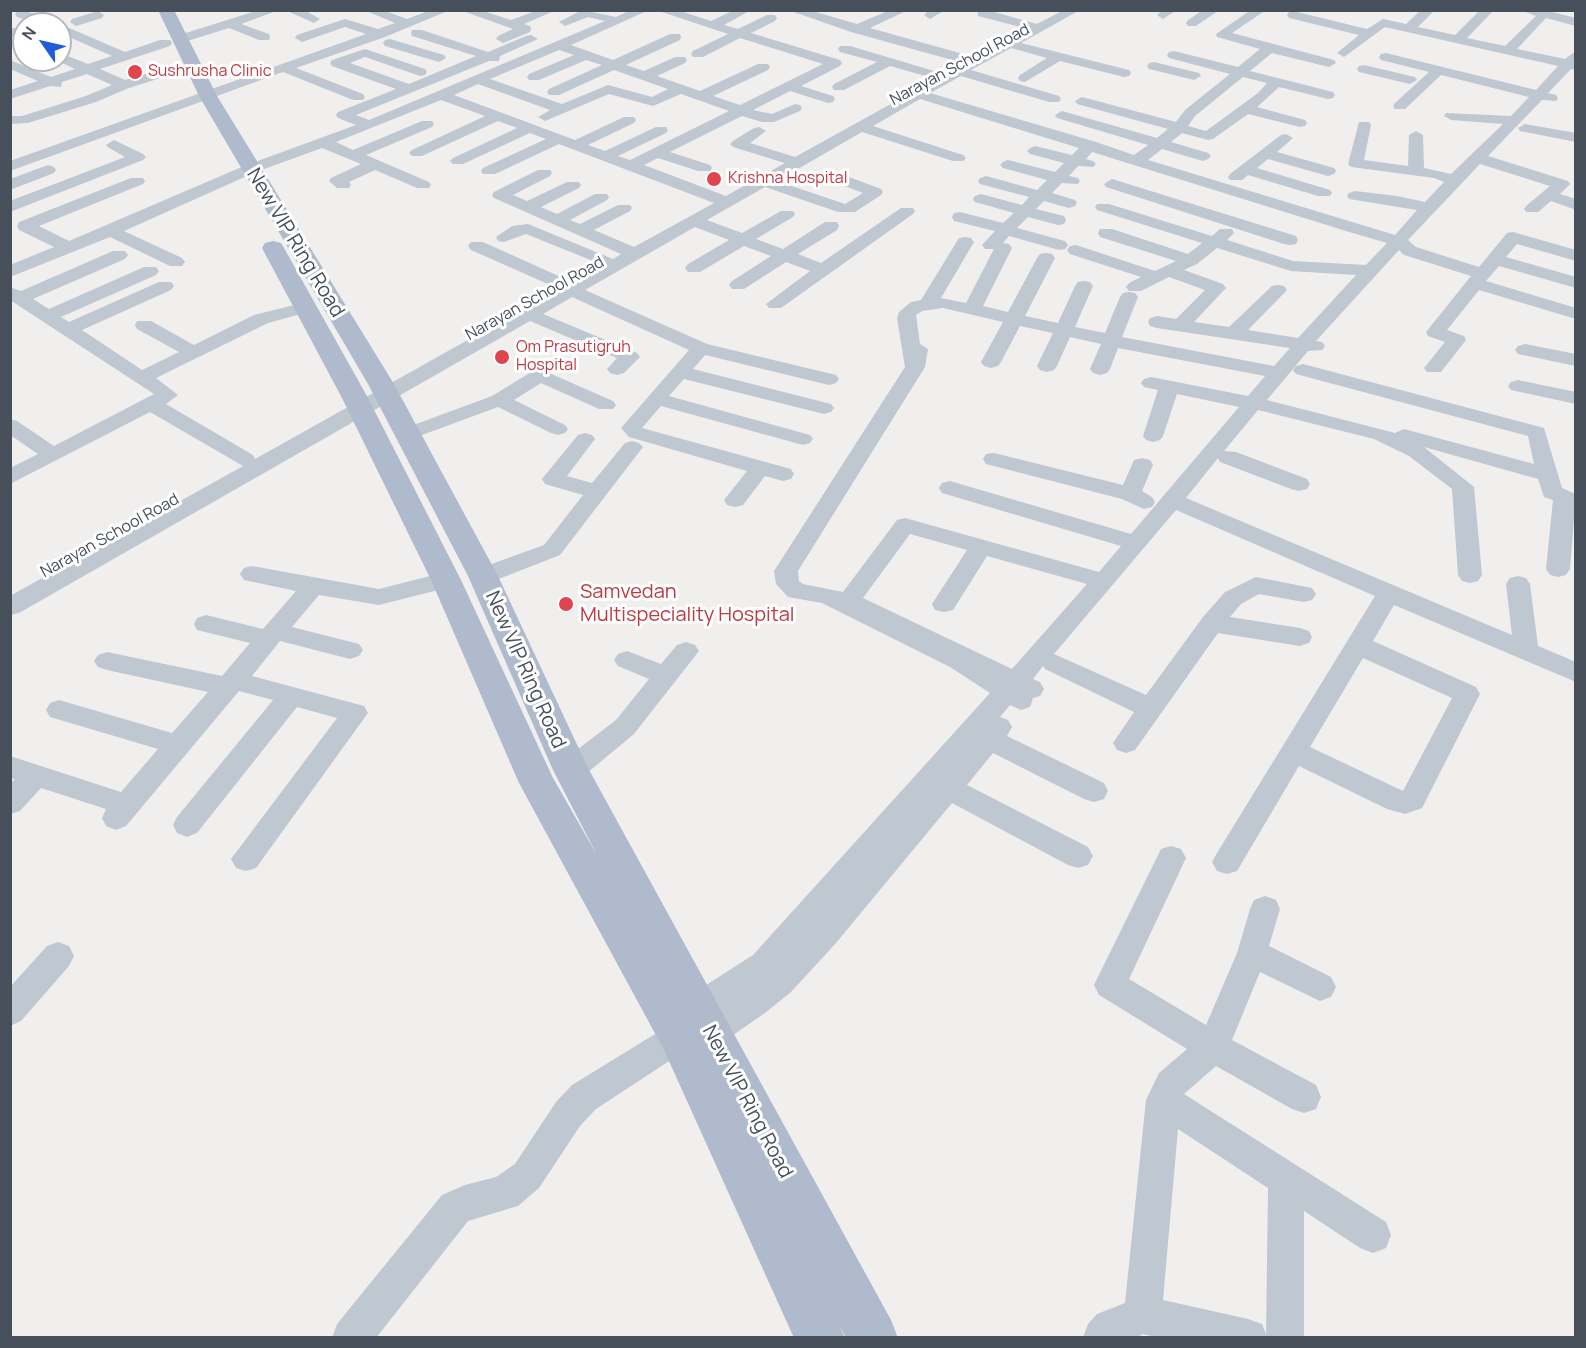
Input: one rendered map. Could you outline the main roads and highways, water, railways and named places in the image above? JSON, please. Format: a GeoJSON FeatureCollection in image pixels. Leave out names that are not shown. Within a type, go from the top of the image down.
{"type":"FeatureCollection","features":[{"type":"Feature","properties":{"kind":"main road","name":"New VIP Ring Road"},"geometry":{"type":"LineString","coordinates":[[147,10],[173,51],[197,104],[241,173],[371,396],[446,580],[537,783],[689,1030],[873,1338]]}},
{"type":"Feature","properties":{"kind":"main road","name":"New VIP Ring Road"},"geometry":{"type":"LineString","coordinates":[[166,10],[173,51]]}},
{"type":"Feature","properties":{"kind":"main road","name":"New VIP Ring Road"},"geometry":{"type":"LineString","coordinates":[[241,173],[306,307],[371,396],[407,434],[483,576],[689,1030],[820,1338]]}},
{"type":"Feature","properties":{"kind":"place","name":"Sushrusha Clinic"},"geometry":{"type":"Point","coordinates":[135,72]}},
{"type":"Feature","properties":{"kind":"place","name":"Krishna Hospital"},"geometry":{"type":"Point","coordinates":[714,179]}},
{"type":"Feature","properties":{"kind":"place","name":"Om Prasutigruh Hospital"},"geometry":{"type":"Point","coordinates":[502,357]}},
{"type":"Feature","properties":{"kind":"place","name":"Samvedan Multispeciality Hospital"},"geometry":{"type":"Point","coordinates":[566,604]}}]}
